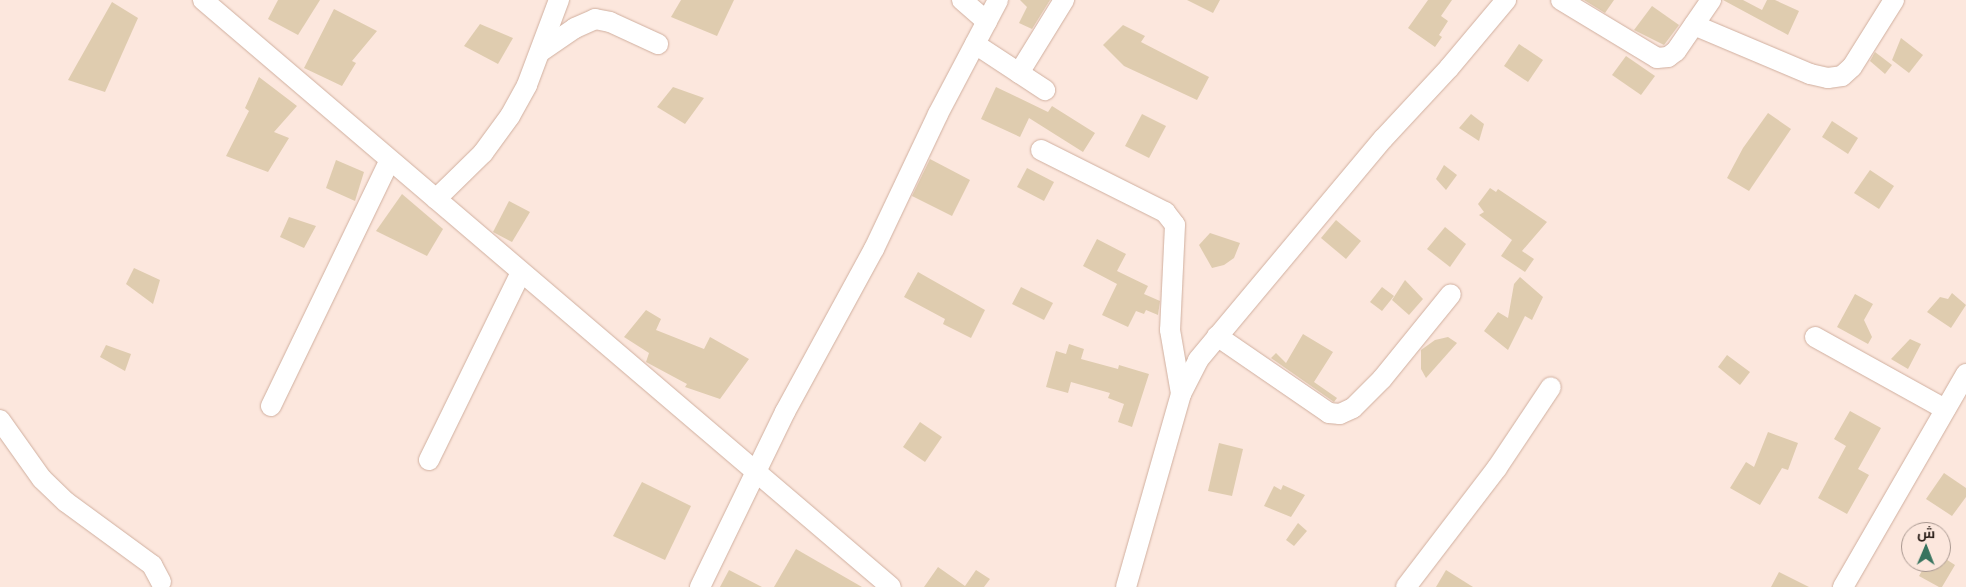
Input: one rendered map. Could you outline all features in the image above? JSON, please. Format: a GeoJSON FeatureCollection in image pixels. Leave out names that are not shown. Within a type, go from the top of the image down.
{"type":"FeatureCollection","features":[{"type":"Feature","properties":{"kind":"street"},"geometry":{"type":"LineString","coordinates":[[203,0],[891,587]]}},
{"type":"Feature","properties":{"kind":"street"},"geometry":{"type":"LineString","coordinates":[[436,199],[483,153],[510,116],[540,52],[559,0]]}},
{"type":"Feature","properties":{"kind":"street"},"geometry":{"type":"LineString","coordinates":[[962,0],[987,22]]}},
{"type":"Feature","properties":{"kind":"street"},"geometry":{"type":"LineString","coordinates":[[700,587],[756,472],[874,249],[938,114],[998,0]]}},
{"type":"Feature","properties":{"kind":"street"},"geometry":{"type":"LineString","coordinates":[[1019,73],[1064,0]]}},
{"type":"Feature","properties":{"kind":"street"},"geometry":{"type":"LineString","coordinates":[[1126,587],[1181,394],[1198,360],[1383,139],[1449,68],[1506,0]]}},
{"type":"Feature","properties":{"kind":"street"},"geometry":{"type":"LineString","coordinates":[[1561,0],[1657,58],[1668,57],[1676,51],[1711,0]]}},
{"type":"Feature","properties":{"kind":"street"},"geometry":{"type":"LineString","coordinates":[[1694,25],[1810,74],[1828,78],[1842,76],[1852,67],[1894,0]]}},
{"type":"Feature","properties":{"kind":"street"},"geometry":{"type":"LineString","coordinates":[[540,52],[575,28],[595,19],[610,22],[658,44]]}},
{"type":"Feature","properties":{"kind":"street"},"geometry":{"type":"LineString","coordinates":[[975,44],[1044,90]]}},
{"type":"Feature","properties":{"kind":"street"},"geometry":{"type":"LineString","coordinates":[[1041,150],[1165,212],[1175,225],[1170,330],[1181,394]]}},
{"type":"Feature","properties":{"kind":"street"},"geometry":{"type":"LineString","coordinates":[[271,406],[390,160]]}},
{"type":"Feature","properties":{"kind":"street"},"geometry":{"type":"LineString","coordinates":[[429,460],[521,272]]}},
{"type":"Feature","properties":{"kind":"street"},"geometry":{"type":"LineString","coordinates":[[1217,336],[1329,413],[1340,414],[1353,408],[1382,379],[1450,294]]}},
{"type":"Feature","properties":{"kind":"street"},"geometry":{"type":"LineString","coordinates":[[1816,337],[1945,409]]}},
{"type":"Feature","properties":{"kind":"street"},"geometry":{"type":"LineString","coordinates":[[1844,587],[1945,409],[1964,382]]}},
{"type":"Feature","properties":{"kind":"street"},"geometry":{"type":"LineString","coordinates":[[1406,587],[1497,468],[1551,387]]}},
{"type":"Feature","properties":{"kind":"street"},"geometry":{"type":"LineString","coordinates":[[0,420],[42,479],[66,502],[152,565],[161,582]]}},
{"type":"Feature","properties":{"kind":"building"},"geometry":{"type":"Polygon","coordinates":[[[278,0],[320,0],[298,35],[268,19],[278,0]]]}},
{"type":"Feature","properties":{"kind":"building"},"geometry":{"type":"Polygon","coordinates":[[[681,0],[734,0],[717,36],[671,17],[681,0]]]}},
{"type":"Feature","properties":{"kind":"building"},"geometry":{"type":"Polygon","coordinates":[[[1020,0],[1050,0],[1032,29],[1019,23],[1027,7],[1020,0]]]}},
{"type":"Feature","properties":{"kind":"building"},"geometry":{"type":"Polygon","coordinates":[[[1187,0],[1220,0],[1213,13],[1187,0]]]}},
{"type":"Feature","properties":{"kind":"building"},"geometry":{"type":"Polygon","coordinates":[[[1428,0],[1452,0],[1441,16],[1448,21],[1439,35],[1442,37],[1435,47],[1408,28],[1428,0]]]}},
{"type":"Feature","properties":{"kind":"building"},"geometry":{"type":"Polygon","coordinates":[[[1584,0],[1614,0],[1605,13],[1584,0]]]}},
{"type":"Feature","properties":{"kind":"building"},"geometry":{"type":"Polygon","coordinates":[[[1723,0],[1743,0],[1762,10],[1767,0],[1775,0],[1799,11],[1788,35],[1723,0]]]}},
{"type":"Feature","properties":{"kind":"building"},"geometry":{"type":"Polygon","coordinates":[[[112,2],[138,18],[105,92],[68,80],[112,2]]]}},
{"type":"Feature","properties":{"kind":"building"},"geometry":{"type":"Polygon","coordinates":[[[1652,6],[1679,25],[1664,45],[1634,30],[1652,6]]]}},
{"type":"Feature","properties":{"kind":"building"},"geometry":{"type":"Polygon","coordinates":[[[334,9],[377,31],[352,61],[356,63],[342,86],[304,68],[334,9]]]}},
{"type":"Feature","properties":{"kind":"building"},"geometry":{"type":"Polygon","coordinates":[[[480,24],[513,38],[498,64],[464,46],[480,24]]]}},
{"type":"Feature","properties":{"kind":"building"},"geometry":{"type":"Polygon","coordinates":[[[1123,25],[1145,36],[1141,42],[1209,77],[1197,100],[1124,66],[1103,45],[1123,25]]]}},
{"type":"Feature","properties":{"kind":"building"},"geometry":{"type":"Polygon","coordinates":[[[1901,38],[1923,55],[1909,73],[1892,60],[1901,38]]]}},
{"type":"Feature","properties":{"kind":"building"},"geometry":{"type":"Polygon","coordinates":[[[1519,44],[1543,60],[1528,82],[1504,66],[1519,44]]]}},
{"type":"Feature","properties":{"kind":"building"},"geometry":{"type":"Polygon","coordinates":[[[1875,52],[1892,65],[1885,74],[1870,61],[1875,52]]]}},
{"type":"Feature","properties":{"kind":"building"},"geometry":{"type":"Polygon","coordinates":[[[1626,56],[1655,76],[1641,95],[1612,75],[1626,56]]]}},
{"type":"Feature","properties":{"kind":"building"},"geometry":{"type":"Polygon","coordinates":[[[259,77],[297,106],[274,132],[289,138],[268,172],[226,156],[249,111],[245,108],[259,77]]]}},
{"type":"Feature","properties":{"kind":"building"},"geometry":{"type":"Polygon","coordinates":[[[673,87],[704,98],[685,124],[657,107],[673,87]]]}},
{"type":"Feature","properties":{"kind":"building"},"geometry":{"type":"Polygon","coordinates":[[[996,87],[1048,112],[1052,106],[1095,133],[1083,152],[1029,118],[1020,137],[981,119],[996,87]]]}},
{"type":"Feature","properties":{"kind":"building"},"geometry":{"type":"Polygon","coordinates":[[[1768,113],[1791,129],[1749,191],[1727,178],[1743,148],[1768,113]]]}},
{"type":"Feature","properties":{"kind":"building"},"geometry":{"type":"Polygon","coordinates":[[[1142,114],[1166,126],[1149,158],[1125,146],[1142,114]]]}},
{"type":"Feature","properties":{"kind":"building"},"geometry":{"type":"Polygon","coordinates":[[[1471,114],[1484,124],[1479,141],[1459,128],[1471,114]]]}},
{"type":"Feature","properties":{"kind":"building"},"geometry":{"type":"Polygon","coordinates":[[[1832,121],[1858,138],[1848,154],[1822,137],[1832,121]]]}},
{"type":"Feature","properties":{"kind":"building"},"geometry":{"type":"Polygon","coordinates":[[[930,159],[970,180],[952,216],[912,196],[930,159]]]}},
{"type":"Feature","properties":{"kind":"building"},"geometry":{"type":"Polygon","coordinates":[[[336,160],[364,172],[355,201],[326,188],[336,160]]]}},
{"type":"Feature","properties":{"kind":"building"},"geometry":{"type":"Polygon","coordinates":[[[1444,165],[1457,175],[1446,190],[1436,179],[1444,165]]]}},
{"type":"Feature","properties":{"kind":"building"},"geometry":{"type":"Polygon","coordinates":[[[1027,168],[1054,182],[1044,201],[1017,187],[1027,168]]]}},
{"type":"Feature","properties":{"kind":"building"},"geometry":{"type":"Polygon","coordinates":[[[1870,170],[1894,186],[1879,209],[1854,193],[1870,170]]]}},
{"type":"Feature","properties":{"kind":"building"},"geometry":{"type":"Polygon","coordinates":[[[1490,188],[1496,192],[1498,189],[1547,222],[1522,251],[1534,259],[1525,272],[1501,256],[1512,240],[1479,215],[1484,212],[1478,204],[1490,188]]]}},
{"type":"Feature","properties":{"kind":"building"},"geometry":{"type":"Polygon","coordinates":[[[402,194],[443,229],[427,256],[376,231],[402,194]]]}},
{"type":"Feature","properties":{"kind":"building"},"geometry":{"type":"Polygon","coordinates":[[[509,201],[530,212],[512,242],[493,232],[509,201]]]}},
{"type":"Feature","properties":{"kind":"building"},"geometry":{"type":"Polygon","coordinates":[[[289,217],[316,226],[304,248],[280,237],[289,217]]]}},
{"type":"Feature","properties":{"kind":"building"},"geometry":{"type":"Polygon","coordinates":[[[1336,220],[1361,241],[1346,259],[1321,238],[1336,220]]]}},
{"type":"Feature","properties":{"kind":"building"},"geometry":{"type":"Polygon","coordinates":[[[1445,227],[1466,244],[1450,267],[1427,249],[1445,227]]]}},
{"type":"Feature","properties":{"kind":"building"},"geometry":{"type":"Polygon","coordinates":[[[1210,233],[1240,243],[1234,258],[1224,265],[1212,268],[1199,245],[1210,233]]]}},
{"type":"Feature","properties":{"kind":"building"},"geometry":{"type":"Polygon","coordinates":[[[1097,239],[1126,254],[1117,271],[1148,286],[1144,294],[1160,301],[1158,315],[1146,310],[1144,314],[1136,311],[1128,327],[1102,315],[1117,284],[1083,266],[1097,239]]]}},
{"type":"Feature","properties":{"kind":"building"},"geometry":{"type":"Polygon","coordinates":[[[134,268],[160,280],[153,304],[126,284],[134,268]]]}},
{"type":"Feature","properties":{"kind":"building"},"geometry":{"type":"Polygon","coordinates":[[[918,272],[985,310],[971,338],[943,324],[945,319],[904,297],[918,272]]]}},
{"type":"Feature","properties":{"kind":"building"},"geometry":{"type":"Polygon","coordinates":[[[1520,277],[1543,297],[1532,320],[1525,316],[1508,350],[1484,331],[1498,312],[1508,318],[1514,284],[1520,277]]]}},
{"type":"Feature","properties":{"kind":"building"},"geometry":{"type":"Polygon","coordinates":[[[1405,280],[1423,299],[1409,315],[1392,300],[1405,280]]]}},
{"type":"Feature","properties":{"kind":"building"},"geometry":{"type":"Polygon","coordinates":[[[1021,287],[1053,303],[1044,320],[1012,304],[1021,287]]]}},
{"type":"Feature","properties":{"kind":"building"},"geometry":{"type":"Polygon","coordinates":[[[1382,287],[1394,296],[1382,311],[1370,302],[1382,287]]]}},
{"type":"Feature","properties":{"kind":"building"},"geometry":{"type":"Polygon","coordinates":[[[1952,293],[1966,305],[1951,328],[1927,312],[1940,297],[1948,299],[1952,293]]]}},
{"type":"Feature","properties":{"kind":"building"},"geometry":{"type":"Polygon","coordinates":[[[1855,294],[1873,304],[1864,320],[1872,337],[1868,344],[1837,327],[1855,294]]]}},
{"type":"Feature","properties":{"kind":"building"},"geometry":{"type":"Polygon","coordinates":[[[646,310],[661,319],[656,330],[704,349],[710,337],[749,359],[720,399],[685,387],[687,384],[646,362],[649,353],[624,337],[646,310]]]}},
{"type":"Feature","properties":{"kind":"building"},"geometry":{"type":"Polygon","coordinates":[[[1303,334],[1333,352],[1314,382],[1337,398],[1334,402],[1271,358],[1276,353],[1286,363],[1303,334]]]}},
{"type":"Feature","properties":{"kind":"building"},"geometry":{"type":"Polygon","coordinates":[[[1448,337],[1457,343],[1426,378],[1421,369],[1421,350],[1435,340],[1448,337]]]}},
{"type":"Feature","properties":{"kind":"building"},"geometry":{"type":"Polygon","coordinates":[[[1910,339],[1921,344],[1908,369],[1891,359],[1910,339]]]}},
{"type":"Feature","properties":{"kind":"building"},"geometry":{"type":"Polygon","coordinates":[[[1069,344],[1084,349],[1081,359],[1118,369],[1119,365],[1149,374],[1132,427],[1118,422],[1124,404],[1108,398],[1110,393],[1071,382],[1068,393],[1046,387],[1056,351],[1066,354],[1069,344]]]}},
{"type":"Feature","properties":{"kind":"building"},"geometry":{"type":"Polygon","coordinates":[[[106,345],[131,354],[125,371],[100,357],[106,345]]]}},
{"type":"Feature","properties":{"kind":"building"},"geometry":{"type":"Polygon","coordinates":[[[1727,355],[1750,372],[1740,385],[1718,367],[1727,355]]]}},
{"type":"Feature","properties":{"kind":"building"},"geometry":{"type":"Polygon","coordinates":[[[1850,411],[1881,428],[1858,469],[1869,475],[1847,514],[1818,498],[1846,446],[1834,439],[1850,411]]]}},
{"type":"Feature","properties":{"kind":"building"},"geometry":{"type":"Polygon","coordinates":[[[920,422],[942,437],[925,462],[903,447],[920,422]]]}},
{"type":"Feature","properties":{"kind":"building"},"geometry":{"type":"Polygon","coordinates":[[[1768,432],[1798,443],[1788,470],[1782,468],[1760,505],[1730,488],[1746,462],[1754,467],[1768,432]]]}},
{"type":"Feature","properties":{"kind":"building"},"geometry":{"type":"Polygon","coordinates":[[[1219,443],[1243,449],[1232,496],[1208,491],[1219,443]]]}},
{"type":"Feature","properties":{"kind":"building"},"geometry":{"type":"Polygon","coordinates":[[[1944,473],[1966,488],[1966,497],[1952,516],[1926,499],[1944,473]]]}},
{"type":"Feature","properties":{"kind":"building"},"geometry":{"type":"Polygon","coordinates":[[[642,482],[691,506],[665,560],[613,536],[642,482]]]}},
{"type":"Feature","properties":{"kind":"building"},"geometry":{"type":"Polygon","coordinates":[[[1283,485],[1305,495],[1291,517],[1264,506],[1274,486],[1281,490],[1283,485]]]}},
{"type":"Feature","properties":{"kind":"building"},"geometry":{"type":"Polygon","coordinates":[[[1298,523],[1307,531],[1294,546],[1286,540],[1298,523]]]}},
{"type":"Feature","properties":{"kind":"building"},"geometry":{"type":"Polygon","coordinates":[[[796,549],[862,587],[774,587],[796,549]]]}},
{"type":"Feature","properties":{"kind":"building"},"geometry":{"type":"Polygon","coordinates":[[[1951,562],[1955,565],[1951,572],[1951,562]]]}},
{"type":"Feature","properties":{"kind":"building"},"geometry":{"type":"Polygon","coordinates":[[[938,567],[965,586],[976,570],[990,579],[984,587],[924,587],[938,567]]]}},
{"type":"Feature","properties":{"kind":"building"},"geometry":{"type":"Polygon","coordinates":[[[729,570],[762,587],[720,587],[729,570]]]}},
{"type":"Feature","properties":{"kind":"building"},"geometry":{"type":"Polygon","coordinates":[[[1446,570],[1473,587],[1436,587],[1446,570]]]}},
{"type":"Feature","properties":{"kind":"building"},"geometry":{"type":"Polygon","coordinates":[[[1779,572],[1809,587],[1771,587],[1779,572]]]}},
{"type":"Feature","properties":{"kind":"building"},"geometry":{"type":"Polygon","coordinates":[[[1921,572],[1951,572],[1942,587],[1919,576],[1921,572]]]}}]}
